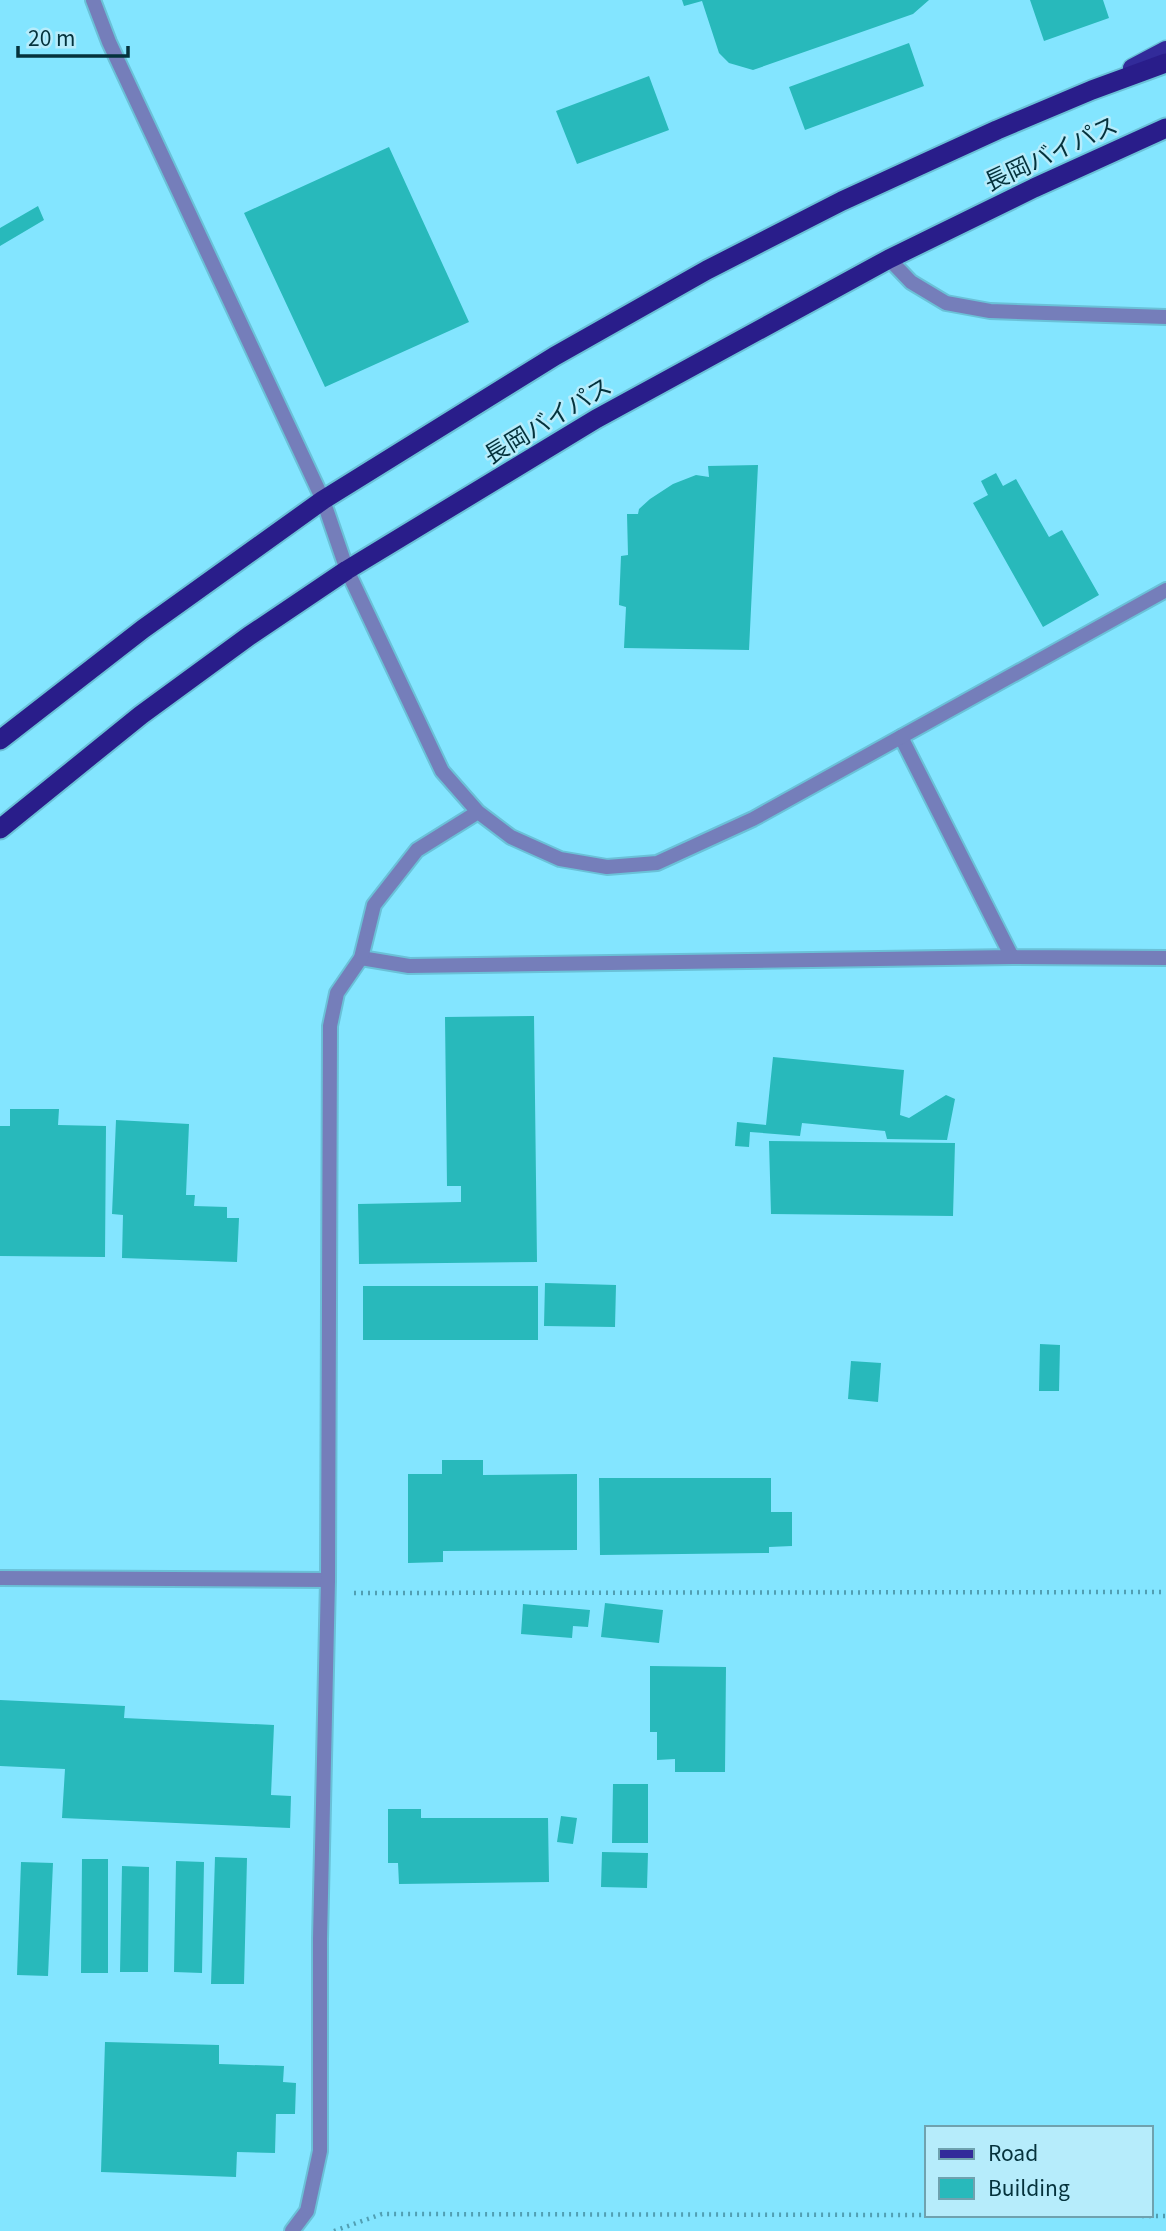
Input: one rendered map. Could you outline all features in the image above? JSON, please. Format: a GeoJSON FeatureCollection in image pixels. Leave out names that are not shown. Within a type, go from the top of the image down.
{"type":"FeatureCollection","features":[{"type":"Feature","properties":{"kind":"highway","name":"長岡バイパス"},"geometry":{"type":"LineString","coordinates":[[0,740],[153,622],[323,500],[555,356],[707,270],[842,201],[998,130],[1092,90],[1166,63]]}},
{"type":"Feature","properties":{"kind":"highway","name":"長岡バイパス"},"geometry":{"type":"LineString","coordinates":[[0,829],[141,715],[250,636],[347,570],[596,419],[889,259],[1034,188],[1166,128]]}},
{"type":"Feature","properties":{"kind":"main road"},"geometry":{"type":"LineString","coordinates":[[1092,90],[1166,50]]}},
{"type":"Feature","properties":{"kind":"street"},"geometry":{"type":"LineString","coordinates":[[93,0],[115,54],[323,500],[347,570],[442,771],[478,812],[511,837],[560,859],[607,867],[657,863],[753,819],[1166,590]]}},
{"type":"Feature","properties":{"kind":"street"},"geometry":{"type":"LineString","coordinates":[[889,259],[911,282],[946,303],[990,311],[1166,317]]}},
{"type":"Feature","properties":{"kind":"street"},"geometry":{"type":"LineString","coordinates":[[901,737],[1012,957]]}},
{"type":"Feature","properties":{"kind":"street"},"geometry":{"type":"LineString","coordinates":[[292,2231],[307,2211],[320,2151],[320,1939],[328,1580],[330,1026],[337,993],[361,958],[374,905],[417,850],[478,812]]}},
{"type":"Feature","properties":{"kind":"street"},"geometry":{"type":"LineString","coordinates":[[361,958],[409,967],[1012,957],[1166,958]]}},
{"type":"Feature","properties":{"kind":"street"},"geometry":{"type":"LineString","coordinates":[[0,1578],[328,1580]]}},
{"type":"Feature","properties":{"kind":"path"},"geometry":{"type":"LineString","coordinates":[[328,1580],[356,1594],[1166,1592]]}},
{"type":"Feature","properties":{"kind":"path"},"geometry":{"type":"LineString","coordinates":[[334,2231],[382,2214],[925,2215]]}},
{"type":"Feature","properties":{"kind":"building"},"geometry":{"type":"Polygon","coordinates":[[[682,0],[929,0],[913,14],[753,70],[729,63],[719,53],[702,1],[684,6],[682,0]]]}},
{"type":"Feature","properties":{"kind":"building"},"geometry":{"type":"Polygon","coordinates":[[[1030,0],[1103,0],[1109,18],[1044,41],[1030,0]]]}},
{"type":"Feature","properties":{"kind":"building"},"geometry":{"type":"Polygon","coordinates":[[[909,43],[924,86],[805,130],[789,87],[909,43]]]}},
{"type":"Feature","properties":{"kind":"building"},"geometry":{"type":"Polygon","coordinates":[[[649,76],[669,130],[577,164],[556,111],[649,76]]]}},
{"type":"Feature","properties":{"kind":"building"},"geometry":{"type":"Polygon","coordinates":[[[389,147],[469,322],[325,387],[244,213],[389,147]]]}},
{"type":"Feature","properties":{"kind":"building"},"geometry":{"type":"Polygon","coordinates":[[[38,206],[44,220],[0,246],[0,228],[38,206]]]}},
{"type":"Feature","properties":{"kind":"building"},"geometry":{"type":"Polygon","coordinates":[[[758,465],[749,650],[624,648],[626,607],[619,605],[621,556],[628,555],[627,514],[638,514],[639,509],[650,499],[673,484],[696,475],[709,477],[708,466],[758,465]]]}},
{"type":"Feature","properties":{"kind":"building"},"geometry":{"type":"Polygon","coordinates":[[[996,473],[1003,486],[1016,479],[1049,537],[1062,530],[1099,595],[1043,627],[973,503],[988,495],[981,481],[996,473]]]}},
{"type":"Feature","properties":{"kind":"building"},"geometry":{"type":"Polygon","coordinates":[[[534,1016],[537,1262],[359,1264],[358,1204],[461,1202],[461,1186],[447,1186],[445,1017],[534,1016]]]}},
{"type":"Feature","properties":{"kind":"building"},"geometry":{"type":"Polygon","coordinates":[[[773,1057],[904,1070],[900,1115],[909,1118],[946,1095],[955,1099],[947,1140],[887,1139],[885,1131],[802,1123],[800,1136],[750,1132],[749,1147],[735,1146],[737,1122],[766,1125],[773,1057]]]}},
{"type":"Feature","properties":{"kind":"building"},"geometry":{"type":"Polygon","coordinates":[[[10,1109],[59,1109],[58,1125],[106,1126],[105,1257],[0,1256],[0,1126],[10,1126],[10,1109]]]}},
{"type":"Feature","properties":{"kind":"building"},"geometry":{"type":"Polygon","coordinates":[[[116,1120],[189,1124],[186,1195],[195,1195],[194,1206],[227,1207],[227,1218],[239,1218],[237,1262],[122,1258],[123,1215],[112,1214],[116,1120]]]}},
{"type":"Feature","properties":{"kind":"building"},"geometry":{"type":"Polygon","coordinates":[[[769,1141],[955,1143],[953,1216],[771,1214],[769,1141]]]}},
{"type":"Feature","properties":{"kind":"building"},"geometry":{"type":"Polygon","coordinates":[[[545,1283],[616,1285],[615,1327],[544,1326],[545,1283]]]}},
{"type":"Feature","properties":{"kind":"building"},"geometry":{"type":"Polygon","coordinates":[[[363,1286],[538,1286],[538,1340],[363,1340],[363,1286]]]}},
{"type":"Feature","properties":{"kind":"building"},"geometry":{"type":"Polygon","coordinates":[[[1040,1344],[1060,1345],[1059,1391],[1039,1391],[1040,1344]]]}},
{"type":"Feature","properties":{"kind":"building"},"geometry":{"type":"Polygon","coordinates":[[[851,1361],[881,1363],[878,1402],[848,1399],[851,1361]]]}},
{"type":"Feature","properties":{"kind":"building"},"geometry":{"type":"Polygon","coordinates":[[[442,1460],[483,1460],[483,1475],[577,1474],[577,1550],[443,1551],[443,1562],[408,1563],[408,1474],[442,1474],[442,1460]]]}},
{"type":"Feature","properties":{"kind":"building"},"geometry":{"type":"Polygon","coordinates":[[[599,1478],[771,1478],[771,1512],[792,1512],[792,1546],[769,1547],[769,1553],[600,1555],[599,1478]]]}},
{"type":"Feature","properties":{"kind":"building"},"geometry":{"type":"Polygon","coordinates":[[[605,1603],[663,1610],[659,1643],[601,1637],[605,1603]]]}},
{"type":"Feature","properties":{"kind":"building"},"geometry":{"type":"Polygon","coordinates":[[[523,1604],[590,1610],[588,1627],[573,1626],[572,1638],[521,1634],[523,1604]]]}},
{"type":"Feature","properties":{"kind":"building"},"geometry":{"type":"Polygon","coordinates":[[[650,1666],[726,1667],[725,1772],[675,1772],[675,1759],[657,1760],[657,1732],[650,1732],[650,1666]]]}},
{"type":"Feature","properties":{"kind":"building"},"geometry":{"type":"Polygon","coordinates":[[[0,1700],[125,1706],[124,1718],[274,1725],[271,1795],[291,1796],[290,1828],[62,1818],[65,1769],[0,1766],[0,1700]]]}},
{"type":"Feature","properties":{"kind":"building"},"geometry":{"type":"Polygon","coordinates":[[[613,1784],[648,1784],[648,1843],[612,1843],[613,1784]]]}},
{"type":"Feature","properties":{"kind":"building"},"geometry":{"type":"Polygon","coordinates":[[[388,1809],[421,1809],[421,1818],[548,1818],[549,1882],[399,1884],[398,1863],[388,1863],[388,1809]]]}},
{"type":"Feature","properties":{"kind":"building"},"geometry":{"type":"Polygon","coordinates":[[[561,1816],[577,1818],[573,1844],[557,1842],[561,1816]]]}},
{"type":"Feature","properties":{"kind":"building"},"geometry":{"type":"Polygon","coordinates":[[[602,1852],[648,1853],[647,1888],[601,1887],[602,1852]]]}},
{"type":"Feature","properties":{"kind":"building"},"geometry":{"type":"Polygon","coordinates":[[[215,1857],[247,1858],[244,1984],[211,1984],[215,1857]]]}},
{"type":"Feature","properties":{"kind":"building"},"geometry":{"type":"Polygon","coordinates":[[[82,1859],[108,1859],[108,1973],[81,1973],[82,1859]]]}},
{"type":"Feature","properties":{"kind":"building"},"geometry":{"type":"Polygon","coordinates":[[[176,1861],[204,1862],[202,1973],[174,1972],[176,1861]]]}},
{"type":"Feature","properties":{"kind":"building"},"geometry":{"type":"Polygon","coordinates":[[[21,1862],[53,1863],[48,1976],[17,1975],[21,1862]]]}},
{"type":"Feature","properties":{"kind":"building"},"geometry":{"type":"Polygon","coordinates":[[[122,1866],[149,1867],[148,1972],[120,1972],[122,1866]]]}},
{"type":"Feature","properties":{"kind":"building"},"geometry":{"type":"Polygon","coordinates":[[[105,2042],[219,2045],[219,2064],[284,2066],[283,2082],[296,2083],[295,2114],[276,2114],[275,2153],[237,2152],[236,2177],[101,2172],[105,2042]]]}}]}
